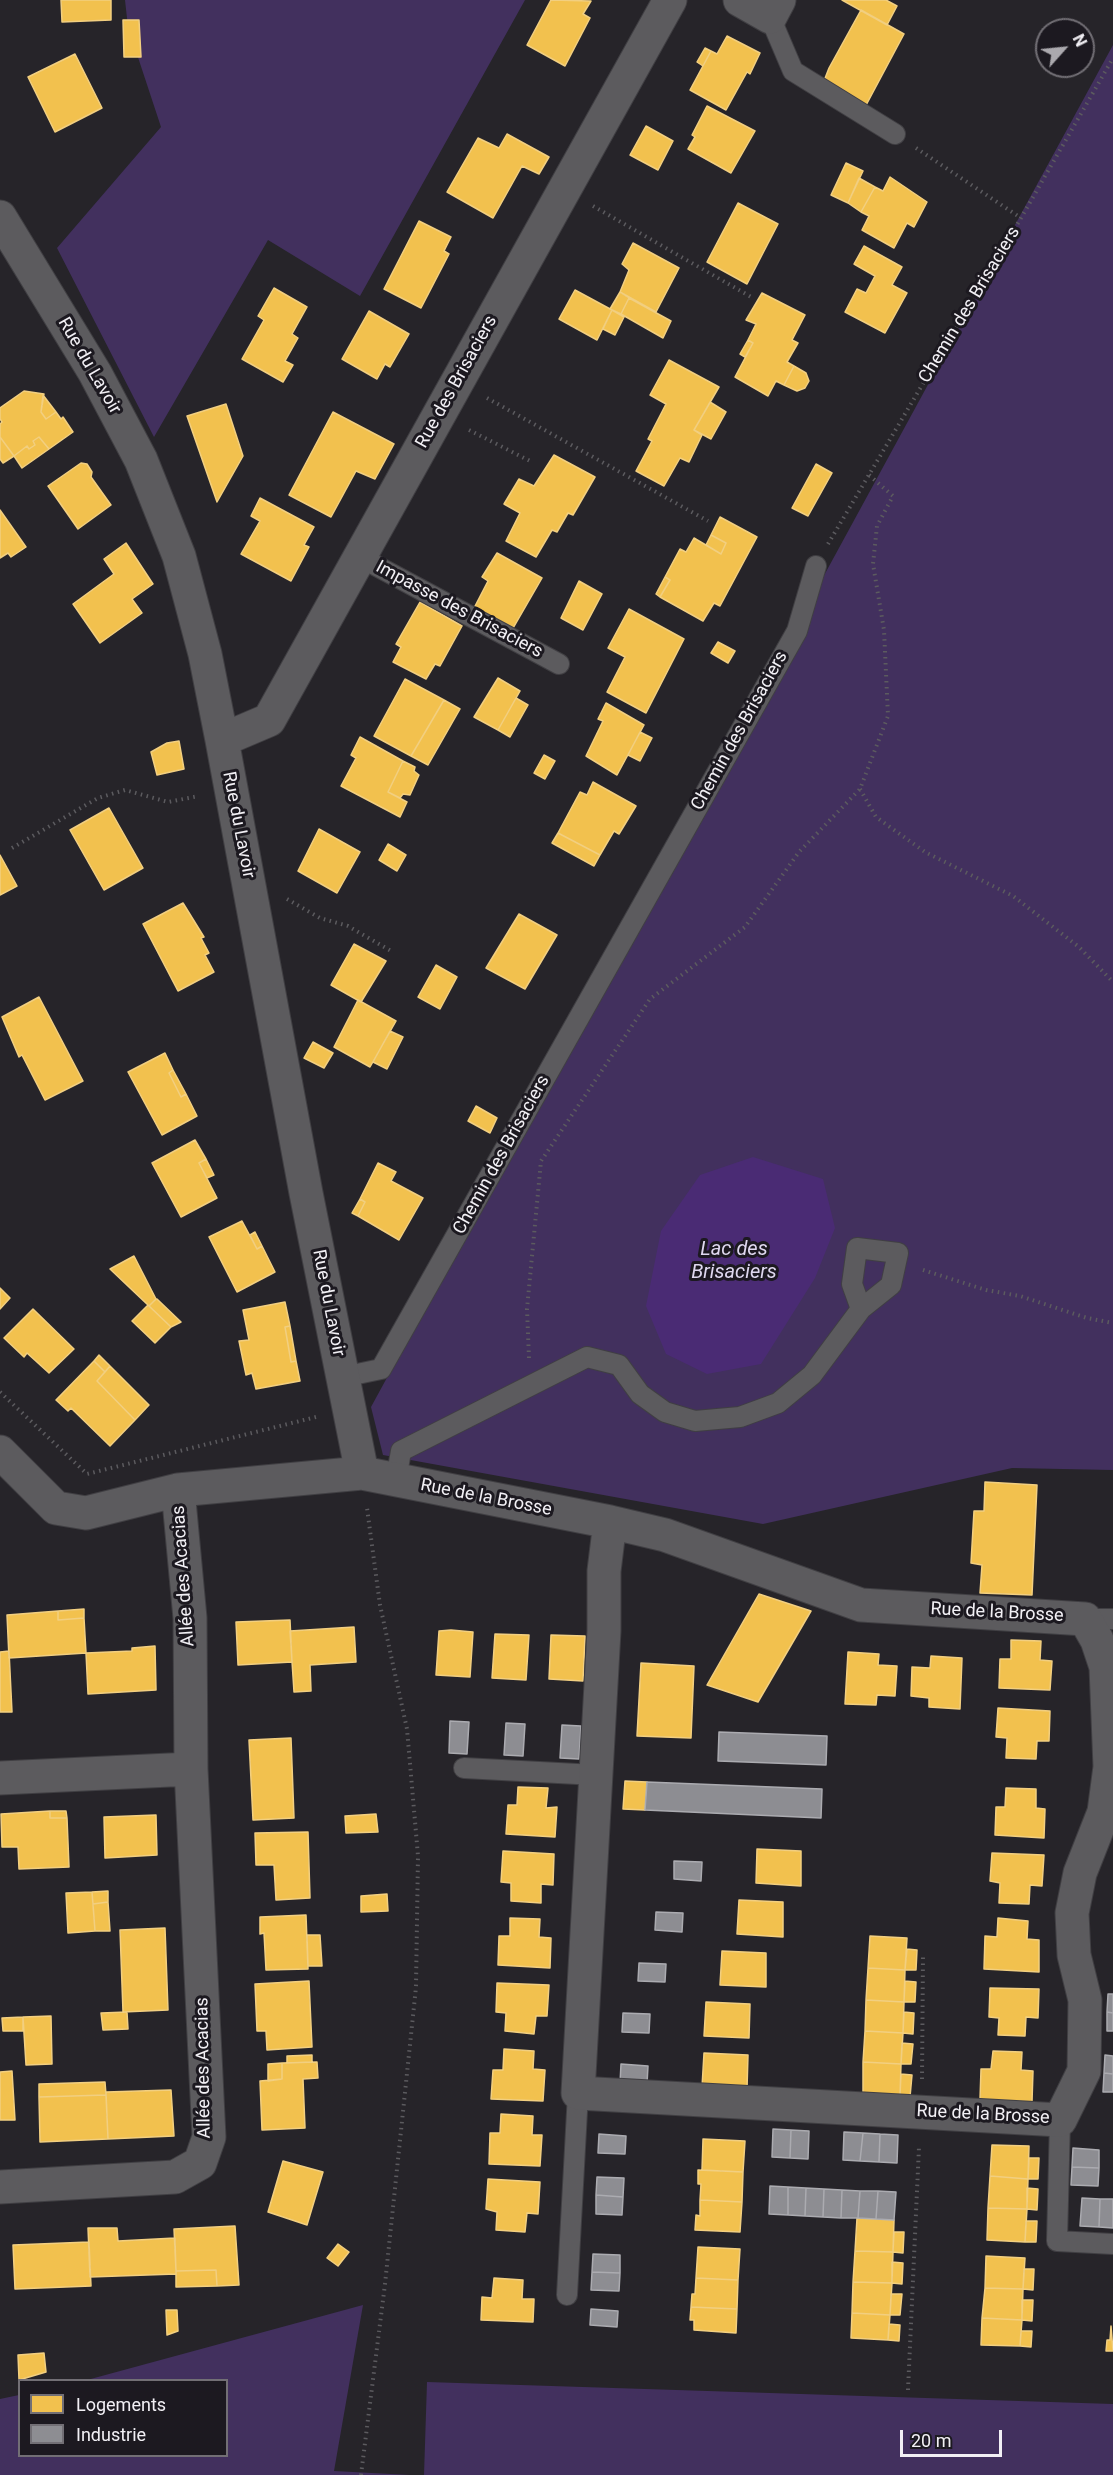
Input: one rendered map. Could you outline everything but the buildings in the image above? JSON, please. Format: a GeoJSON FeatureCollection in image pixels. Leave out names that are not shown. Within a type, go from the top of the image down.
{"type":"FeatureCollection","features":[{"type":"Feature","properties":{"kind":"street","name":"Rue des Brisaciers"},"geometry":{"type":"LineString","coordinates":[[222,740],[268,720],[670,0]]}},
{"type":"Feature","properties":{"kind":"street"},"geometry":{"type":"LineString","coordinates":[[740,0],[775,9]]}},
{"type":"Feature","properties":{"kind":"street","name":"Rue du Lavoir"},"geometry":{"type":"LineString","coordinates":[[0,217],[95,373],[141,460],[179,556],[205,654],[362,1473]]}},
{"type":"Feature","properties":{"kind":"street","name":"Rue de la Brosse"},"geometry":{"type":"LineString","coordinates":[[0,1452],[56,1508],[86,1513],[178,1490],[362,1473],[665,1535],[861,1605],[1099,1619],[1097,1640],[1106,1667],[1110,1767],[1104,1812],[1080,1873],[1072,1913],[1074,1955],[1085,2000],[1084,2071],[1060,2120],[578,2093]]}},
{"type":"Feature","properties":{"kind":"street","name":"Allée des Acacias"},"geometry":{"type":"LineString","coordinates":[[0,2187],[175,2177],[200,2163],[209,2137],[191,1769],[190,1618],[178,1490]]}},
{"type":"Feature","properties":{"kind":"street"},"geometry":{"type":"LineString","coordinates":[[578,2093],[604,1631],[604,1571],[610,1522]]}},
{"type":"Feature","properties":{"kind":"street"},"geometry":{"type":"LineString","coordinates":[[0,1778],[191,1769]]}},
{"type":"Feature","properties":{"kind":"lane"},"geometry":{"type":"LineString","coordinates":[[775,9],[793,71],[896,134]]}},
{"type":"Feature","properties":{"kind":"lane","name":"Impasse des Brisaciers"},"geometry":{"type":"LineString","coordinates":[[360,557],[559,663]]}},
{"type":"Feature","properties":{"kind":"lane","name":"Chemin des Brisaciers"},"geometry":{"type":"LineString","coordinates":[[343,1377],[381,1369],[797,631],[816,566]]}},
{"type":"Feature","properties":{"kind":"lane"},"geometry":{"type":"LineString","coordinates":[[396,1480],[401,1451],[587,1357],[619,1365],[640,1394],[665,1412],[695,1421],[740,1417],[778,1403],[812,1375],[861,1309]]}},
{"type":"Feature","properties":{"kind":"lane"},"geometry":{"type":"LineString","coordinates":[[464,1768],[596,1775]]}},
{"type":"Feature","properties":{"kind":"lane"},"geometry":{"type":"LineString","coordinates":[[567,2295],[578,2093]]}},
{"type":"Feature","properties":{"kind":"lane"},"geometry":{"type":"LineString","coordinates":[[1060,2120],[1057,2241],[1113,2244]]}},
{"type":"Feature","properties":{"kind":"path","name":"Chemin des Brisaciers"},"geometry":{"type":"LineString","coordinates":[[816,566],[1022,218],[1113,58]]}},
{"type":"Feature","properties":{"kind":"path"},"geometry":{"type":"LineString","coordinates":[[896,134],[1022,218]]}},
{"type":"Feature","properties":{"kind":"path"},"geometry":{"type":"LineString","coordinates":[[600,209],[751,297]]}},
{"type":"Feature","properties":{"kind":"path"},"geometry":{"type":"LineString","coordinates":[[512,412],[708,521]]}},
{"type":"Feature","properties":{"kind":"path"},"geometry":{"type":"LineString","coordinates":[[497,444],[532,462]]}},
{"type":"Feature","properties":{"kind":"path"},"geometry":{"type":"LineString","coordinates":[[536,1382],[527,1353],[527,1309],[541,1161],[650,999],[745,927],[799,852],[860,789],[888,716],[884,630],[873,564],[877,526],[893,496],[869,475]]}},
{"type":"Feature","properties":{"kind":"path"},"geometry":{"type":"LineString","coordinates":[[860,789],[876,817],[925,852],[1013,896],[1079,946],[1113,982]]}},
{"type":"Feature","properties":{"kind":"path"},"geometry":{"type":"LineString","coordinates":[[12,848],[98,798],[125,790],[168,802],[201,795]]}},
{"type":"Feature","properties":{"kind":"path"},"geometry":{"type":"LineString","coordinates":[[248,877],[320,918],[348,926],[393,952]]}},
{"type":"Feature","properties":{"kind":"path"},"geometry":{"type":"LineString","coordinates":[[913,1267],[986,1290],[1020,1296],[1087,1318],[1113,1323]]}},
{"type":"Feature","properties":{"kind":"path"},"geometry":{"type":"LineString","coordinates":[[0,1392],[87,1474],[348,1409]]}},
{"type":"Feature","properties":{"kind":"path"},"geometry":{"type":"LineString","coordinates":[[361,2475],[385,2284],[416,1987],[418,1856],[407,1729],[380,1605],[362,1473]]}},
{"type":"Feature","properties":{"kind":"path"},"geometry":{"type":"LineString","coordinates":[[908,2390],[921,2112],[923,1954]]}},
{"type":"Feature","properties":{"kind":"shaded area"},"geometry":{"type":"Polygon","coordinates":[[[125,0],[525,0],[360,296],[268,240],[154,437],[57,248],[161,127],[128,27],[125,0]]]}},
{"type":"Feature","properties":{"kind":"shaded area"},"geometry":{"type":"Polygon","coordinates":[[[1113,45],[1113,1470],[1012,1468],[763,1524],[383,1455],[371,1407],[1113,45]]]}},
{"type":"Feature","properties":{"kind":"shaded area"},"geometry":{"type":"Polygon","coordinates":[[[363,2305],[334,2471],[410,2475],[0,2475],[0,2399],[18,2395],[18,2457],[228,2457],[228,2379],[91,2379],[363,2305]]]}},
{"type":"Feature","properties":{"kind":"shaded area"},"geometry":{"type":"Polygon","coordinates":[[[427,2382],[1113,2404],[1113,2475],[424,2475],[427,2382]]]}},
{"type":"Feature","properties":{"kind":"water","name":"Lac des Brisaciers"},"geometry":{"type":"Polygon","coordinates":[[[753,1157],[823,1179],[835,1228],[815,1278],[761,1364],[707,1374],[666,1354],[646,1306],[661,1231],[700,1175],[753,1157]]]}}]}
